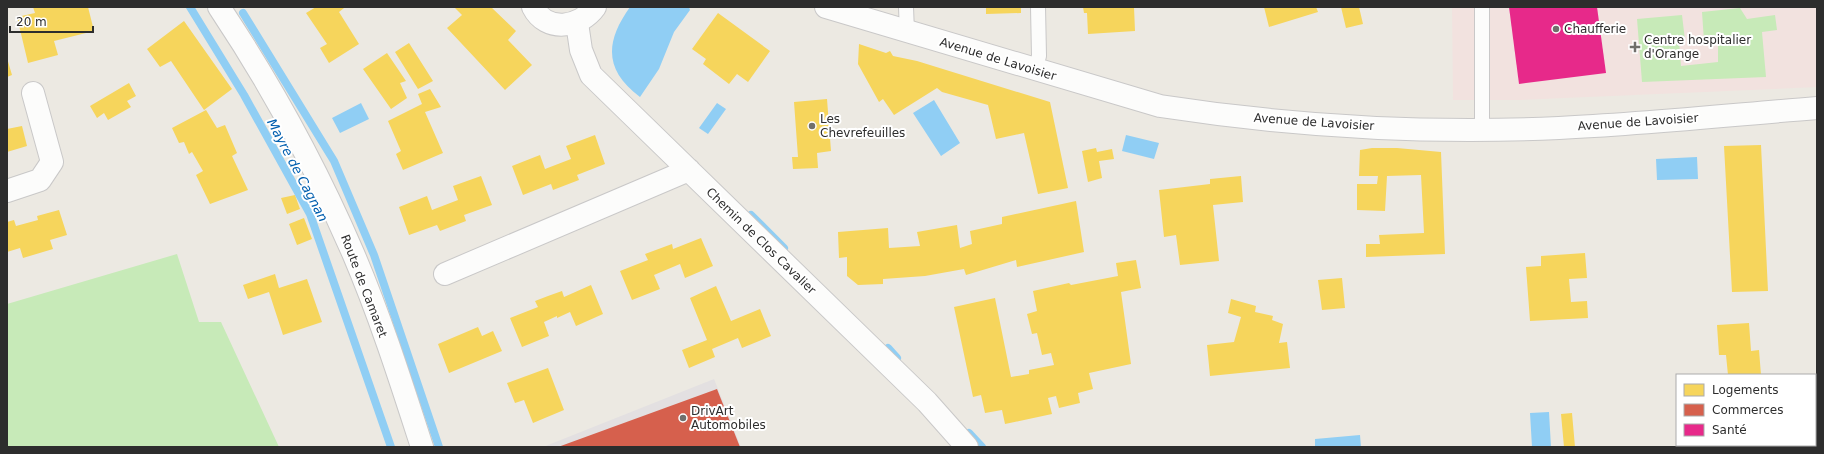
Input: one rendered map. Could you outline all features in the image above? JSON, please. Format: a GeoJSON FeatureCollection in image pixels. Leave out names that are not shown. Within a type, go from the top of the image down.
{"type":"FeatureCollection","features":[{"type":"Feature","properties":{"kind":"street","name":"Route de Camaret"},"geometry":{"type":"LineString","coordinates":[[219,7],[253,58],[290,121],[324,187],[354,255],[397,371],[422,447]]}},
{"type":"Feature","properties":{"kind":"street"},"geometry":{"type":"LineString","coordinates":[[533,7],[542,18],[553,24],[565,25],[577,23],[587,17],[595,7]]}},
{"type":"Feature","properties":{"kind":"street","name":"Avenue de Lavoisier"},"geometry":{"type":"LineString","coordinates":[[826,7],[1160,106],[1215,115],[1369,126],[1482,129],[1610,125],[1817,108]]}},
{"type":"Feature","properties":{"kind":"street","name":"Chemin de Clos Cavalier"},"geometry":{"type":"LineString","coordinates":[[577,23],[581,50],[591,75],[927,402],[967,447]]}},
{"type":"Feature","properties":{"kind":"street"},"geometry":{"type":"LineString","coordinates":[[7,191],[40,180],[52,162],[33,93]]}},
{"type":"Feature","properties":{"kind":"street"},"geometry":{"type":"LineString","coordinates":[[445,274],[689,170]]}},
{"type":"Feature","properties":{"kind":"lane"},"geometry":{"type":"LineString","coordinates":[[906,7],[907,32]]}},
{"type":"Feature","properties":{"kind":"lane"},"geometry":{"type":"LineString","coordinates":[[1035,70],[1039,56],[1038,7]]}},
{"type":"Feature","properties":{"kind":"lane"},"geometry":{"type":"LineString","coordinates":[[1482,7],[1482,129]]}},
{"type":"Feature","properties":{"kind":"shaded area","name":"Centre hospitalier d'Orange"},"geometry":{"type":"Polygon","coordinates":[[[1452,7],[1817,7],[1817,87],[1521,100],[1453,100],[1452,7]]]}},
{"type":"Feature","properties":{"kind":"shaded area","name":"DrivArt Automobiles"},"geometry":{"type":"Polygon","coordinates":[[[714,379],[741,447],[543,447],[714,379]]]}},
{"type":"Feature","properties":{"kind":"green space"},"geometry":{"type":"Polygon","coordinates":[[[1740,8],[1747,19],[1775,15],[1777,30],[1762,32],[1766,77],[1642,82],[1637,19],[1682,15],[1685,40],[1679,41],[1681,66],[1718,62],[1718,41],[1704,41],[1702,12],[1740,8]]]}},
{"type":"Feature","properties":{"kind":"green space"},"geometry":{"type":"Polygon","coordinates":[[[177,254],[199,322],[221,322],[279,447],[7,447],[7,304],[177,254]]]}},
{"type":"Feature","properties":{"kind":"water"},"geometry":{"type":"Polygon","coordinates":[[[630,7],[689,7],[690,10],[674,32],[659,69],[640,97],[628,87],[620,76],[614,66],[612,55],[616,32],[630,7]]]}},
{"type":"Feature","properties":{"kind":"water"},"geometry":{"type":"Polygon","coordinates":[[[934,100],[960,143],[941,156],[913,113],[934,100]]]}},
{"type":"Feature","properties":{"kind":"water"},"geometry":{"type":"Polygon","coordinates":[[[361,103],[369,119],[340,133],[332,118],[361,103]]]}},
{"type":"Feature","properties":{"kind":"water"},"geometry":{"type":"Polygon","coordinates":[[[717,103],[726,109],[708,134],[699,128],[717,103]]]}},
{"type":"Feature","properties":{"kind":"water"},"geometry":{"type":"Polygon","coordinates":[[[1126,135],[1159,143],[1154,159],[1122,151],[1126,135]]]}},
{"type":"Feature","properties":{"kind":"water"},"geometry":{"type":"Polygon","coordinates":[[[1697,157],[1698,179],[1657,180],[1656,159],[1697,157]]]}},
{"type":"Feature","properties":{"kind":"water"},"geometry":{"type":"Polygon","coordinates":[[[1549,412],[1551,447],[1532,447],[1530,413],[1549,412]]]}},
{"type":"Feature","properties":{"kind":"water"},"geometry":{"type":"Polygon","coordinates":[[[1360,435],[1361,447],[1315,447],[1315,439],[1360,435]]]}},
{"type":"Feature","properties":{"kind":"building: Logements"},"geometry":{"type":"Polygon","coordinates":[[[33,7],[88,7],[94,31],[54,41],[58,55],[28,63],[17,17],[35,13],[33,7]]]}},
{"type":"Feature","properties":{"kind":"building: Logements"},"geometry":{"type":"Polygon","coordinates":[[[316,7],[343,7],[344,8],[339,12],[359,44],[329,63],[320,48],[327,44],[306,13],[316,7]]]}},
{"type":"Feature","properties":{"kind":"building: Logements"},"geometry":{"type":"Polygon","coordinates":[[[454,7],[491,7],[516,31],[508,40],[532,65],[505,90],[447,28],[462,15],[454,7]]]}},
{"type":"Feature","properties":{"kind":"building: Logements"},"geometry":{"type":"Polygon","coordinates":[[[986,7],[1021,7],[1021,13],[986,14],[986,7]]]}},
{"type":"Feature","properties":{"kind":"building: Logements"},"geometry":{"type":"Polygon","coordinates":[[[1083,7],[1134,7],[1135,31],[1088,34],[1087,13],[1084,13],[1083,7]]]}},
{"type":"Feature","properties":{"kind":"building: Logements"},"geometry":{"type":"Polygon","coordinates":[[[1264,7],[1316,7],[1318,12],[1269,27],[1264,7]]]}},
{"type":"Feature","properties":{"kind":"building: Logements"},"geometry":{"type":"Polygon","coordinates":[[[1341,7],[1359,7],[1363,24],[1346,28],[1341,7]]]}},
{"type":"Feature","properties":{"kind":"building: Logements"},"geometry":{"type":"Polygon","coordinates":[[[718,13],[770,51],[748,82],[737,74],[729,84],[703,64],[706,59],[692,49],[718,13]]]}},
{"type":"Feature","properties":{"kind":"building: Logements"},"geometry":{"type":"Polygon","coordinates":[[[184,21],[232,89],[204,110],[171,61],[160,67],[147,49],[184,21]]]}},
{"type":"Feature","properties":{"kind":"building: Logements"},"geometry":{"type":"Polygon","coordinates":[[[409,43],[433,81],[418,89],[395,52],[409,43]]]}},
{"type":"Feature","properties":{"kind":"building: Logements"},"geometry":{"type":"Polygon","coordinates":[[[859,44],[886,53],[890,51],[893,56],[917,61],[1050,102],[1068,188],[1038,194],[1024,133],[996,139],[988,105],[942,92],[937,88],[894,115],[883,99],[879,102],[858,64],[859,44]]]}},
{"type":"Feature","properties":{"kind":"building: Logements"},"geometry":{"type":"Polygon","coordinates":[[[387,53],[406,81],[400,83],[407,98],[391,109],[363,69],[387,53]]]}},
{"type":"Feature","properties":{"kind":"building: Logements"},"geometry":{"type":"Polygon","coordinates":[[[7,58],[12,75],[7,77],[7,58]]]}},
{"type":"Feature","properties":{"kind":"building: Logements"},"geometry":{"type":"Polygon","coordinates":[[[129,83],[136,96],[127,101],[131,107],[108,120],[104,113],[97,118],[90,106],[129,83]]]}},
{"type":"Feature","properties":{"kind":"building: Logements"},"geometry":{"type":"Polygon","coordinates":[[[430,89],[441,107],[425,112],[443,153],[403,170],[396,154],[401,151],[388,121],[422,104],[418,94],[430,89]]]}},
{"type":"Feature","properties":{"kind":"building: Logements","name":"Les Chevrefeuilles"},"geometry":{"type":"Polygon","coordinates":[[[827,99],[831,151],[817,153],[818,168],[793,169],[792,157],[798,157],[794,102],[827,99]]]}},
{"type":"Feature","properties":{"kind":"building: Logements"},"geometry":{"type":"Polygon","coordinates":[[[206,110],[217,128],[225,125],[237,153],[232,156],[248,190],[210,204],[196,175],[203,171],[192,152],[189,154],[184,142],[179,143],[172,128],[206,110]]]}},
{"type":"Feature","properties":{"kind":"building: Logements"},"geometry":{"type":"Polygon","coordinates":[[[22,126],[27,146],[7,152],[7,129],[22,126]]]}},
{"type":"Feature","properties":{"kind":"building: Logements"},"geometry":{"type":"Polygon","coordinates":[[[595,135],[605,164],[577,175],[579,180],[553,190],[551,184],[523,195],[512,166],[540,155],[545,169],[571,159],[566,146],[595,135]]]}},
{"type":"Feature","properties":{"kind":"building: Logements"},"geometry":{"type":"Polygon","coordinates":[[[1761,145],[1768,291],[1732,292],[1724,146],[1761,145]]]}},
{"type":"Feature","properties":{"kind":"building: Logements"},"geometry":{"type":"Polygon","coordinates":[[[1096,148],[1097,152],[1112,149],[1114,159],[1099,161],[1102,178],[1088,182],[1082,151],[1096,148]]]}},
{"type":"Feature","properties":{"kind":"building: Logements"},"geometry":{"type":"Polygon","coordinates":[[[1372,148],[1397,148],[1441,152],[1445,254],[1366,257],[1366,244],[1380,244],[1379,235],[1424,233],[1421,175],[1387,176],[1385,211],[1357,210],[1357,184],[1377,184],[1378,176],[1359,176],[1360,150],[1372,148]]]}},
{"type":"Feature","properties":{"kind":"building: Logements"},"geometry":{"type":"Polygon","coordinates":[[[481,176],[492,205],[464,215],[466,221],[440,231],[437,225],[409,235],[399,207],[427,196],[432,210],[458,200],[453,186],[481,176]]]}},
{"type":"Feature","properties":{"kind":"building: Logements"},"geometry":{"type":"Polygon","coordinates":[[[1241,176],[1243,202],[1213,205],[1219,261],[1180,265],[1176,235],[1164,237],[1159,190],[1210,184],[1210,179],[1241,176]]]}},
{"type":"Feature","properties":{"kind":"building: Logements"},"geometry":{"type":"Polygon","coordinates":[[[295,195],[300,209],[287,214],[281,198],[295,195]]]}},
{"type":"Feature","properties":{"kind":"building: Logements"},"geometry":{"type":"Polygon","coordinates":[[[1076,201],[1084,252],[1017,267],[1016,260],[966,275],[964,269],[925,276],[883,279],[883,284],[858,285],[847,276],[847,257],[839,258],[838,232],[888,228],[889,248],[920,246],[917,232],[957,225],[960,248],[972,244],[970,231],[1002,224],[1002,217],[1076,201]]]}},
{"type":"Feature","properties":{"kind":"building: Logements"},"geometry":{"type":"Polygon","coordinates":[[[59,210],[67,235],[50,240],[53,249],[23,258],[20,248],[7,252],[7,222],[14,220],[16,226],[38,220],[37,216],[59,210]]]}},
{"type":"Feature","properties":{"kind":"building: Logements"},"geometry":{"type":"Polygon","coordinates":[[[304,218],[312,239],[297,245],[289,224],[304,218]]]}},
{"type":"Feature","properties":{"kind":"building: Logements"},"geometry":{"type":"Polygon","coordinates":[[[701,238],[713,266],[685,278],[680,264],[654,275],[660,289],[632,300],[620,271],[648,260],[645,254],[672,244],[673,249],[701,238]]]}},
{"type":"Feature","properties":{"kind":"building: Logements"},"geometry":{"type":"Polygon","coordinates":[[[1585,253],[1587,278],[1569,279],[1571,302],[1587,301],[1588,318],[1530,321],[1526,267],[1541,266],[1541,256],[1585,253]]]}},
{"type":"Feature","properties":{"kind":"building: Logements"},"geometry":{"type":"Polygon","coordinates":[[[1136,260],[1141,288],[1121,292],[1131,364],[1089,373],[1093,389],[1078,393],[1080,403],[1059,408],[1056,396],[1048,398],[1052,414],[1005,424],[1002,410],[985,413],[981,395],[973,397],[954,307],[995,298],[1011,377],[1029,374],[1029,370],[1054,365],[1051,353],[1042,355],[1037,333],[1032,334],[1027,314],[1037,311],[1033,291],[1069,283],[1071,285],[1118,276],[1116,263],[1136,260]]]}},
{"type":"Feature","properties":{"kind":"building: Logements"},"geometry":{"type":"Polygon","coordinates":[[[275,274],[279,288],[307,279],[322,322],[283,335],[269,292],[248,299],[243,285],[275,274]]]}},
{"type":"Feature","properties":{"kind":"building: Logements"},"geometry":{"type":"Polygon","coordinates":[[[1342,278],[1345,308],[1322,310],[1318,280],[1342,278]]]}},
{"type":"Feature","properties":{"kind":"building: Logements"},"geometry":{"type":"Polygon","coordinates":[[[591,285],[603,314],[576,326],[570,312],[557,318],[557,316],[544,322],[549,336],[522,347],[510,318],[538,307],[535,301],[562,291],[564,297],[591,285]]]}},
{"type":"Feature","properties":{"kind":"building: Logements"},"geometry":{"type":"Polygon","coordinates":[[[716,286],[731,321],[760,309],[771,336],[742,348],[738,338],[712,349],[715,357],[689,368],[682,350],[707,340],[690,298],[716,286]]]}},
{"type":"Feature","properties":{"kind":"building: Logements"},"geometry":{"type":"Polygon","coordinates":[[[1231,299],[1256,306],[1255,312],[1273,316],[1272,320],[1283,324],[1279,343],[1287,342],[1290,368],[1210,376],[1207,345],[1234,342],[1241,317],[1228,313],[1231,299]]]}},
{"type":"Feature","properties":{"kind":"building: Logements"},"geometry":{"type":"Polygon","coordinates":[[[1749,323],[1751,351],[1759,350],[1761,374],[1728,374],[1726,355],[1719,355],[1717,325],[1749,323]]]}},
{"type":"Feature","properties":{"kind":"building: Logements"},"geometry":{"type":"Polygon","coordinates":[[[478,327],[482,336],[493,331],[502,351],[449,373],[438,344],[478,327]]]}},
{"type":"Feature","properties":{"kind":"building: Logements"},"geometry":{"type":"Polygon","coordinates":[[[548,368],[564,410],[533,423],[524,400],[515,403],[507,383],[548,368]]]}},
{"type":"Feature","properties":{"kind":"building: Logements"},"geometry":{"type":"Polygon","coordinates":[[[1572,413],[1575,447],[1564,447],[1561,414],[1572,413]]]}},
{"type":"Feature","properties":{"kind":"building: Logements"},"geometry":{"type":"Polygon","coordinates":[[[1726,446],[1761,446],[1761,447],[1726,446]]]}},
{"type":"Feature","properties":{"kind":"building: Commerces","name":"DrivArt Automobiles"},"geometry":{"type":"Polygon","coordinates":[[[717,389],[740,447],[558,447],[717,389]]]}},
{"type":"Feature","properties":{"kind":"building: Santé","name":"Chaufferie"},"geometry":{"type":"Polygon","coordinates":[[[1509,7],[1597,7],[1606,73],[1519,84],[1509,7]]]}},
{"type":"Feature","properties":{"kind":"waterway","name":"Mayre de Cagnan"},"geometry":{"type":"LineString","coordinates":[[190,7],[244,95],[310,214],[391,447]]}},
{"type":"Feature","properties":{"kind":"waterway"},"geometry":{"type":"LineString","coordinates":[[243,13],[334,161],[374,255],[439,447]]}},
{"type":"Feature","properties":{"kind":"waterway"},"geometry":{"type":"LineString","coordinates":[[751,215],[784,248]]}},
{"type":"Feature","properties":{"kind":"waterway"},"geometry":{"type":"LineString","coordinates":[[888,348],[897,358]]}},
{"type":"Feature","properties":{"kind":"waterway"},"geometry":{"type":"LineString","coordinates":[[969,433],[982,447]]}},
{"type":"Feature","properties":{"kind":"place","name":"Chaufferie"},"geometry":{"type":"Point","coordinates":[1556,29]}},
{"type":"Feature","properties":{"kind":"place","name":"Centre hospitalier d'Orange"},"geometry":{"type":"Point","coordinates":[1635,47]}},
{"type":"Feature","properties":{"kind":"place","name":"Les Chevrefeuilles"},"geometry":{"type":"Point","coordinates":[812,126]}},
{"type":"Feature","properties":{"kind":"place","name":"DrivArt Automobiles"},"geometry":{"type":"Point","coordinates":[683,418]}}]}
